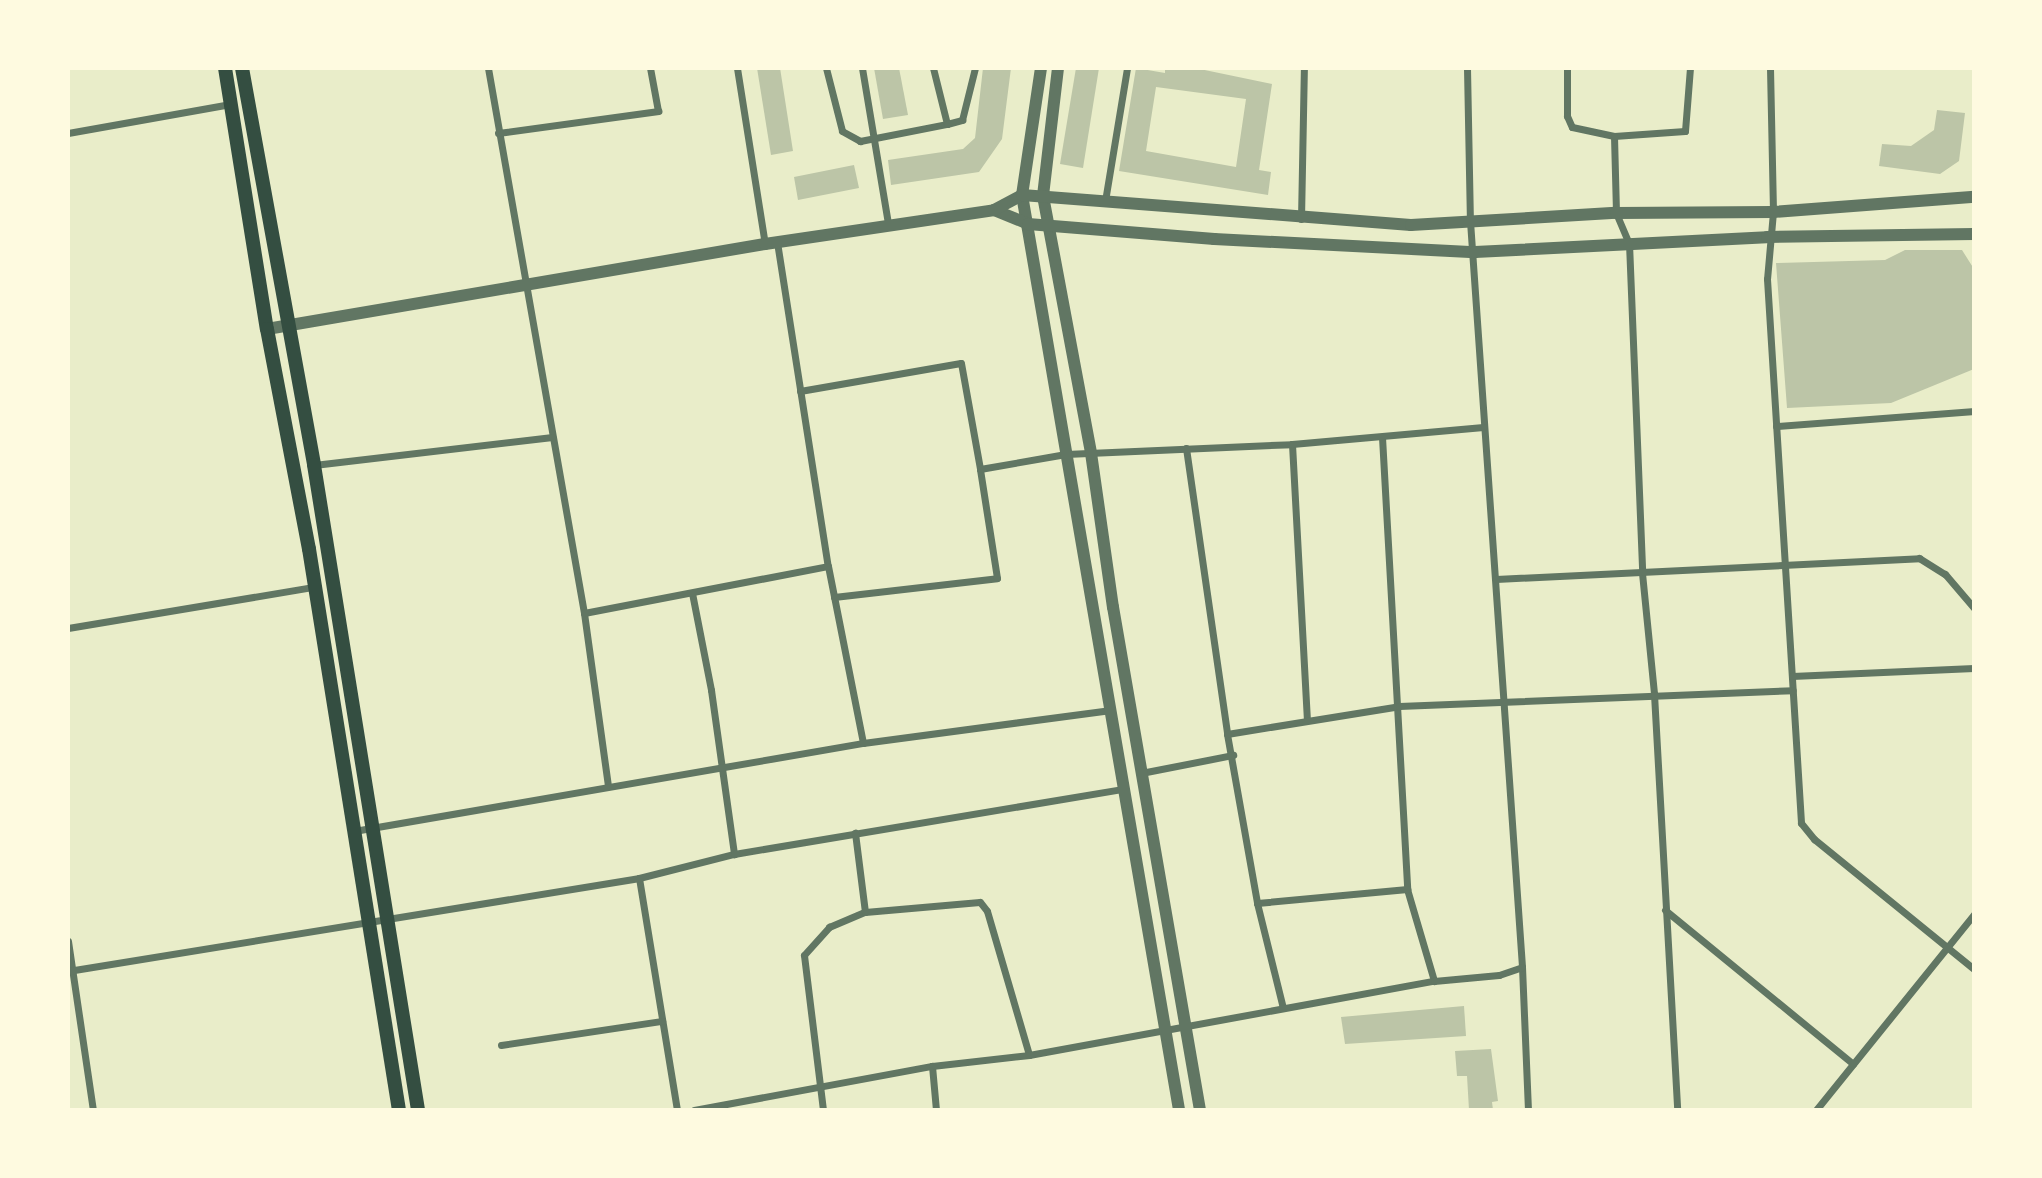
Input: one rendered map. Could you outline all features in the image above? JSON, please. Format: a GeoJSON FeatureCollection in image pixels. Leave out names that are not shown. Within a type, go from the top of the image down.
{"type":"FeatureCollection","features":[{"type":"Feature","properties":{"kind":"main road"},"geometry":{"type":"LineString","coordinates":[[225,68],[354,831],[377,919],[418,1110]]}},
{"type":"Feature","properties":{"kind":"main road"},"geometry":{"type":"LineString","coordinates":[[242,68],[314,465],[371,829],[377,919],[399,1110]]}},
{"type":"Feature","properties":{"kind":"street"},"geometry":{"type":"LineString","coordinates":[[488,68],[584,613],[608,786]]}},
{"type":"Feature","properties":{"kind":"street"},"geometry":{"type":"LineString","coordinates":[[498,134],[658,111],[650,68]]}},
{"type":"Feature","properties":{"kind":"street"},"geometry":{"type":"LineString","coordinates":[[737,68],[800,391],[828,566],[863,743]]}},
{"type":"Feature","properties":{"kind":"street"},"geometry":{"type":"LineString","coordinates":[[826,68],[842,131],[860,141],[962,120],[975,68]]}},
{"type":"Feature","properties":{"kind":"street"},"geometry":{"type":"LineString","coordinates":[[862,68],[888,224]]}},
{"type":"Feature","properties":{"kind":"street"},"geometry":{"type":"LineString","coordinates":[[933,68],[947,124]]}},
{"type":"Feature","properties":{"kind":"street"},"geometry":{"type":"LineString","coordinates":[[1041,68],[1022,195],[1179,1110]]}},
{"type":"Feature","properties":{"kind":"street"},"geometry":{"type":"LineString","coordinates":[[1058,68],[1043,196],[1091,453],[1141,773],[1201,1109]]}},
{"type":"Feature","properties":{"kind":"street"},"geometry":{"type":"LineString","coordinates":[[1105,201],[1127,68]]}},
{"type":"Feature","properties":{"kind":"street"},"geometry":{"type":"LineString","coordinates":[[1301,219],[1304,192],[1304,68]]}},
{"type":"Feature","properties":{"kind":"street"},"geometry":{"type":"LineString","coordinates":[[1467,68],[1470,221],[1475,252],[1483,427],[1522,967],[1528,1110]]}},
{"type":"Feature","properties":{"kind":"street"},"geometry":{"type":"LineString","coordinates":[[1567,68],[1567,116],[1572,127],[1614,136],[1685,131],[1690,68]]}},
{"type":"Feature","properties":{"kind":"street"},"geometry":{"type":"LineString","coordinates":[[1770,68],[1773,212],[1768,237],[1783,562],[1800,814],[1806,832],[1974,969]]}},
{"type":"Feature","properties":{"kind":"street"},"geometry":{"type":"LineString","coordinates":[[68,133],[230,104]]}},
{"type":"Feature","properties":{"kind":"street"},"geometry":{"type":"LineString","coordinates":[[1614,136],[1616,213],[1629,243],[1642,573],[1654,694],[1677,1110]]}},
{"type":"Feature","properties":{"kind":"street"},"geometry":{"type":"LineString","coordinates":[[267,329],[771,243],[994,210],[1022,195],[1301,219],[1411,225],[1616,213],[1773,212],[1974,197]]}},
{"type":"Feature","properties":{"kind":"street"},"geometry":{"type":"LineString","coordinates":[[994,210],[1028,224],[1214,239],[1475,252],[1768,237],[1974,234]]}},
{"type":"Feature","properties":{"kind":"street"},"geometry":{"type":"LineString","coordinates":[[800,391],[961,363],[980,469],[997,578],[834,597]]}},
{"type":"Feature","properties":{"kind":"street"},"geometry":{"type":"LineString","coordinates":[[1776,426],[1974,411]]}},
{"type":"Feature","properties":{"kind":"street"},"geometry":{"type":"LineString","coordinates":[[980,469],[1066,454],[1292,444],[1483,427]]}},
{"type":"Feature","properties":{"kind":"street"},"geometry":{"type":"LineString","coordinates":[[314,465],[552,437]]}},
{"type":"Feature","properties":{"kind":"street"},"geometry":{"type":"LineString","coordinates":[[1382,437],[1399,706],[1407,889],[1434,981]]}},
{"type":"Feature","properties":{"kind":"street"},"geometry":{"type":"LineString","coordinates":[[1292,444],[1307,719]]}},
{"type":"Feature","properties":{"kind":"street"},"geometry":{"type":"LineString","coordinates":[[1186,448],[1227,734],[1233,755],[1257,903],[1283,1008]]}},
{"type":"Feature","properties":{"kind":"street"},"geometry":{"type":"LineString","coordinates":[[1496,579],[1642,573],[1783,562],[1919,558],[1945,574],[1974,608]]}},
{"type":"Feature","properties":{"kind":"street"},"geometry":{"type":"LineString","coordinates":[[584,613],[828,566]]}},
{"type":"Feature","properties":{"kind":"street"},"geometry":{"type":"LineString","coordinates":[[68,628],[314,587]]}},
{"type":"Feature","properties":{"kind":"street"},"geometry":{"type":"LineString","coordinates":[[692,593],[712,690],[734,854]]}},
{"type":"Feature","properties":{"kind":"street"},"geometry":{"type":"LineString","coordinates":[[1791,676],[1974,668]]}},
{"type":"Feature","properties":{"kind":"street"},"geometry":{"type":"LineString","coordinates":[[1227,734],[1399,706],[1793,690]]}},
{"type":"Feature","properties":{"kind":"street"},"geometry":{"type":"LineString","coordinates":[[354,831],[863,743],[1111,710]]}},
{"type":"Feature","properties":{"kind":"street"},"geometry":{"type":"LineString","coordinates":[[1141,773],[1233,755]]}},
{"type":"Feature","properties":{"kind":"street"},"geometry":{"type":"LineString","coordinates":[[71,971],[639,878],[734,854],[855,833],[960,820],[1122,789]]}},
{"type":"Feature","properties":{"kind":"street"},"geometry":{"type":"LineString","coordinates":[[855,833],[865,912]]}},
{"type":"Feature","properties":{"kind":"street"},"geometry":{"type":"LineString","coordinates":[[639,878],[677,1110]]}},
{"type":"Feature","properties":{"kind":"street"},"geometry":{"type":"LineString","coordinates":[[1257,903],[1407,889]]}},
{"type":"Feature","properties":{"kind":"street"},"geometry":{"type":"LineString","coordinates":[[822,1110],[804,955],[829,927],[865,912],[980,902],[987,911],[1029,1055]]}},
{"type":"Feature","properties":{"kind":"street"},"geometry":{"type":"LineString","coordinates":[[1665,910],[1853,1064]]}},
{"type":"Feature","properties":{"kind":"street"},"geometry":{"type":"LineString","coordinates":[[1816,1110],[1945,946],[1974,914]]}},
{"type":"Feature","properties":{"kind":"street"},"geometry":{"type":"LineString","coordinates":[[68,941],[93,1110]]}},
{"type":"Feature","properties":{"kind":"street"},"geometry":{"type":"LineString","coordinates":[[694,1110],[932,1066],[1029,1055],[1434,981],[1499,975],[1522,967]]}},
{"type":"Feature","properties":{"kind":"street"},"geometry":{"type":"LineString","coordinates":[[501,1045],[662,1021]]}},
{"type":"Feature","properties":{"kind":"street"},"geometry":{"type":"LineString","coordinates":[[932,1066],[936,1110]]}},
{"type":"Feature","properties":{"kind":"building"},"geometry":{"type":"Polygon","coordinates":[[[757,68],[780,68],[793,151],[771,155],[757,68]]]}},
{"type":"Feature","properties":{"kind":"building"},"geometry":{"type":"Polygon","coordinates":[[[874,68],[899,68],[908,115],[883,119],[874,68]]]}},
{"type":"Feature","properties":{"kind":"building"},"geometry":{"type":"Polygon","coordinates":[[[983,68],[1011,68],[1002,139],[979,172],[891,185],[888,160],[963,149],[975,138],[983,68]]]}},
{"type":"Feature","properties":{"kind":"building"},"geometry":{"type":"Polygon","coordinates":[[[1076,68],[1099,68],[1083,168],[1060,164],[1076,68]]]}},
{"type":"Feature","properties":{"kind":"building"},"geometry":{"type":"Polygon","coordinates":[[[1136,68],[1165,73],[1165,68],[1195,68],[1272,84],[1259,170],[1271,172],[1268,195],[1119,171],[1136,68]],[[1156,87],[1146,151],[1236,167],[1246,99],[1156,87]]]}},
{"type":"Feature","properties":{"kind":"building"},"geometry":{"type":"Polygon","coordinates":[[[1937,110],[1965,113],[1959,161],[1940,174],[1879,166],[1882,144],[1911,146],[1934,130],[1937,110]]]}},
{"type":"Feature","properties":{"kind":"building"},"geometry":{"type":"Polygon","coordinates":[[[854,165],[859,188],[798,200],[794,177],[854,165]]]}},
{"type":"Feature","properties":{"kind":"building"},"geometry":{"type":"Polygon","coordinates":[[[1905,250],[1962,250],[1974,269],[1974,369],[1891,403],[1787,408],[1776,263],[1885,260],[1905,250]]]}},
{"type":"Feature","properties":{"kind":"building"},"geometry":{"type":"Polygon","coordinates":[[[1464,1006],[1466,1036],[1345,1044],[1341,1017],[1464,1006]]]}},
{"type":"Feature","properties":{"kind":"building"},"geometry":{"type":"Polygon","coordinates":[[[1491,1049],[1498,1101],[1492,1102],[1493,1110],[1469,1110],[1467,1076],[1457,1076],[1455,1051],[1491,1049]]]}}]}
